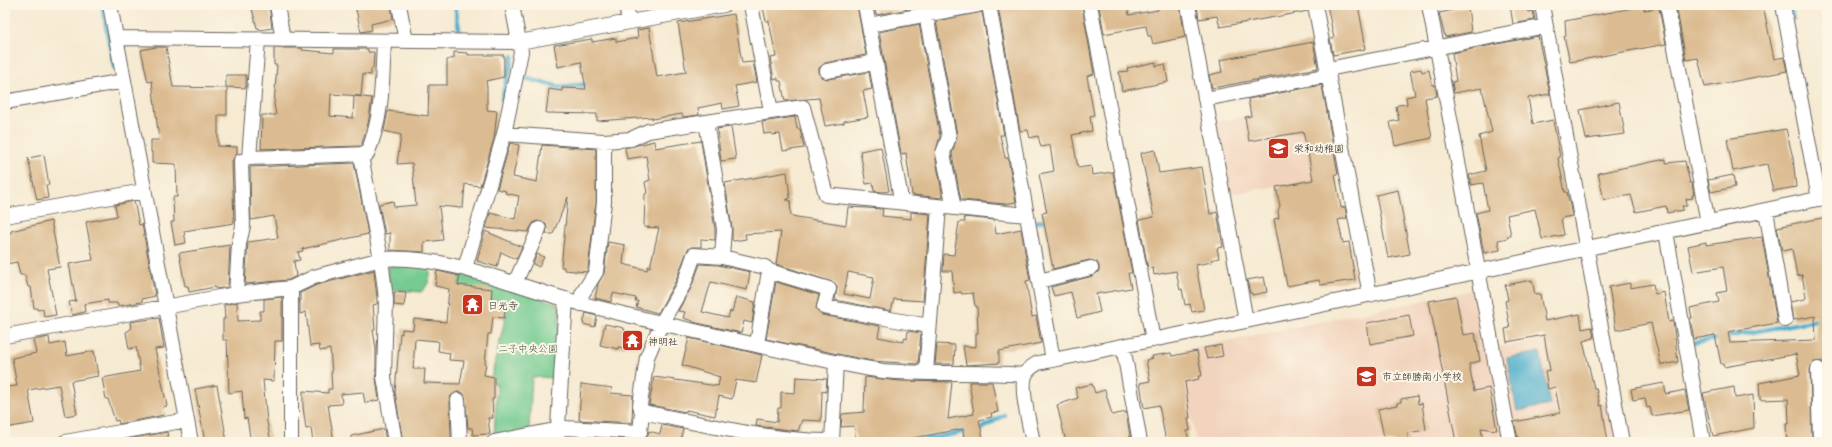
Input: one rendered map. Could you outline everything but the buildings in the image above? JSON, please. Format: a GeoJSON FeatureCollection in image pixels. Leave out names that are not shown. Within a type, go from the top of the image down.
{"type":"FeatureCollection","features":[{"type":"Feature","properties":{"kind":"street"},"geometry":{"type":"LineString","coordinates":[[110,5],[191,442]]}},
{"type":"Feature","properties":{"kind":"street"},"geometry":{"type":"LineString","coordinates":[[277,5],[283,40]]}},
{"type":"Feature","properties":{"kind":"street"},"geometry":{"type":"LineString","coordinates":[[399,5],[406,41]]}},
{"type":"Feature","properties":{"kind":"street"},"geometry":{"type":"LineString","coordinates":[[465,268],[504,134],[520,52],[512,5]]}},
{"type":"Feature","properties":{"kind":"street"},"geometry":{"type":"LineString","coordinates":[[626,5],[629,22]]}},
{"type":"Feature","properties":{"kind":"street"},"geometry":{"type":"LineString","coordinates":[[116,38],[519,42],[724,5]]}},
{"type":"Feature","properties":{"kind":"street"},"geometry":{"type":"LineString","coordinates":[[752,5],[771,111]]}},
{"type":"Feature","properties":{"kind":"street"},"geometry":{"type":"LineString","coordinates":[[865,5],[900,193],[900,202]]}},
{"type":"Feature","properties":{"kind":"street"},"geometry":{"type":"LineString","coordinates":[[869,25],[978,5]]}},
{"type":"Feature","properties":{"kind":"street"},"geometry":{"type":"LineString","coordinates":[[989,5],[1053,360]]}},
{"type":"Feature","properties":{"kind":"street"},"geometry":{"type":"LineString","coordinates":[[1090,5],[1153,340]]}},
{"type":"Feature","properties":{"kind":"street"},"geometry":{"type":"LineString","coordinates":[[1188,5],[1246,321]]}},
{"type":"Feature","properties":{"kind":"street"},"geometry":{"type":"LineString","coordinates":[[1315,5],[1370,295]]}},
{"type":"Feature","properties":{"kind":"street"},"geometry":{"type":"LineString","coordinates":[[1429,5],[1510,442]]}},
{"type":"Feature","properties":{"kind":"street"},"geometry":{"type":"LineString","coordinates":[[1542,5],[1622,442]]}},
{"type":"Feature","properties":{"kind":"street"},"geometry":{"type":"LineString","coordinates":[[1667,5],[1708,223]]}},
{"type":"Feature","properties":{"kind":"street"},"geometry":{"type":"LineString","coordinates":[[1033,442],[1023,387],[1025,375],[1030,368],[1038,363],[1370,295],[1823,198],[1783,5]]}},
{"type":"Feature","properties":{"kind":"street"},"geometry":{"type":"LineString","coordinates":[[926,15],[949,137],[943,153],[954,208]]}},
{"type":"Feature","properties":{"kind":"street"},"geometry":{"type":"LineString","coordinates":[[1205,99],[1437,48],[1546,26]]}},
{"type":"Feature","properties":{"kind":"street"},"geometry":{"type":"LineString","coordinates":[[249,158],[258,40]]}},
{"type":"Feature","properties":{"kind":"street"},"geometry":{"type":"LineString","coordinates":[[236,294],[239,244],[243,226],[241,161],[249,158],[361,156],[367,154],[374,136],[381,108],[384,41]]}},
{"type":"Feature","properties":{"kind":"street"},"geometry":{"type":"LineString","coordinates":[[828,71],[876,62]]}},
{"type":"Feature","properties":{"kind":"street"},"geometry":{"type":"LineString","coordinates":[[5,102],[124,81]]}},
{"type":"Feature","properties":{"kind":"street"},"geometry":{"type":"LineString","coordinates":[[504,134],[604,141],[631,139],[648,131],[803,107],[826,195],[1027,215]]}},
{"type":"Feature","properties":{"kind":"street"},"geometry":{"type":"LineString","coordinates":[[706,122],[724,229],[722,257]]}},
{"type":"Feature","properties":{"kind":"street"},"geometry":{"type":"LineString","coordinates":[[581,304],[582,294],[596,272],[604,202],[604,141]]}},
{"type":"Feature","properties":{"kind":"street"},"geometry":{"type":"LineString","coordinates":[[361,156],[381,259],[386,299],[384,377],[395,442]]}},
{"type":"Feature","properties":{"kind":"street"},"geometry":{"type":"LineString","coordinates":[[5,216],[144,191]]}},
{"type":"Feature","properties":{"kind":"street"},"geometry":{"type":"LineString","coordinates":[[926,372],[939,207]]}},
{"type":"Feature","properties":{"kind":"street"},"geometry":{"type":"LineString","coordinates":[[1766,211],[1785,320]]}},
{"type":"Feature","properties":{"kind":"street"},"geometry":{"type":"LineString","coordinates":[[516,284],[539,229]]}},
{"type":"Feature","properties":{"kind":"street"},"geometry":{"type":"LineString","coordinates":[[1666,232],[1703,442]]}},
{"type":"Feature","properties":{"kind":"street"},"geometry":{"type":"LineString","coordinates":[[494,442],[557,436],[564,428],[640,432],[642,412],[640,405],[647,357],[662,322],[684,284],[694,254],[722,257],[765,267],[769,271],[829,288],[824,307],[929,326]]}},
{"type":"Feature","properties":{"kind":"street"},"geometry":{"type":"LineString","coordinates":[[5,336],[236,294],[291,288],[314,277],[381,259],[391,258],[465,268],[581,304],[836,362],[882,371],[999,373],[1025,375]]}},
{"type":"Feature","properties":{"kind":"street"},"geometry":{"type":"LineString","coordinates":[[1039,281],[1091,268]]}},
{"type":"Feature","properties":{"kind":"street"},"geometry":{"type":"LineString","coordinates":[[757,344],[769,271]]}},
{"type":"Feature","properties":{"kind":"street"},"geometry":{"type":"LineString","coordinates":[[291,288],[291,442]]}},
{"type":"Feature","properties":{"kind":"street"},"geometry":{"type":"LineString","coordinates":[[557,436],[566,299]]}},
{"type":"Feature","properties":{"kind":"street"},"geometry":{"type":"LineString","coordinates":[[1123,346],[1140,442]]}},
{"type":"Feature","properties":{"kind":"street"},"geometry":{"type":"LineString","coordinates":[[642,412],[751,434],[801,441],[832,441],[836,362]]}},
{"type":"Feature","properties":{"kind":"street"},"geometry":{"type":"LineString","coordinates":[[1818,370],[1820,442]]}},
{"type":"Feature","properties":{"kind":"street"},"geometry":{"type":"LineString","coordinates":[[458,400],[460,442]]}},
{"type":"Feature","properties":{"kind":"street"},"geometry":{"type":"LineString","coordinates":[[65,442],[187,420]]}},
{"type":"Feature","properties":{"kind":"shaded area","name":"栄和幼稚園"},"geometry":{"type":"Polygon","coordinates":[[[1327,102],[1340,175],[1230,194],[1217,122],[1327,102]]]}},
{"type":"Feature","properties":{"kind":"shaded area","name":"市立師勝南小学校"},"geometry":{"type":"Polygon","coordinates":[[[1474,290],[1485,350],[1544,339],[1557,411],[1611,401],[1618,442],[1196,442],[1179,351],[1474,290]]]}},
{"type":"Feature","properties":{"kind":"green space"},"geometry":{"type":"Polygon","coordinates":[[[393,263],[429,267],[430,277],[423,290],[421,292],[390,289],[387,267],[392,267],[393,263]]]}},
{"type":"Feature","properties":{"kind":"green space","name":"二子中央公園"},"geometry":{"type":"Polygon","coordinates":[[[460,274],[556,303],[560,308],[556,378],[532,377],[529,430],[494,437],[497,384],[490,383],[509,302],[491,300],[458,285],[460,274]]]}},
{"type":"Feature","properties":{"kind":"water"},"geometry":{"type":"Polygon","coordinates":[[[1540,352],[1550,405],[1517,411],[1507,358],[1540,352]]]}},
{"type":"Feature","properties":{"kind":"waterway"},"geometry":{"type":"LineString","coordinates":[[102,5],[114,67]]}},
{"type":"Feature","properties":{"kind":"waterway"},"geometry":{"type":"LineString","coordinates":[[455,5],[460,35]]}},
{"type":"Feature","properties":{"kind":"waterway"},"geometry":{"type":"LineString","coordinates":[[1790,5],[1793,19]]}},
{"type":"Feature","properties":{"kind":"waterway"},"geometry":{"type":"LineString","coordinates":[[502,99],[513,56]]}},
{"type":"Feature","properties":{"kind":"waterway"},"geometry":{"type":"LineString","coordinates":[[520,77],[560,87],[590,84]]}},
{"type":"Feature","properties":{"kind":"waterway"},"geometry":{"type":"LineString","coordinates":[[1036,222],[1050,219]]}},
{"type":"Feature","properties":{"kind":"waterway"},"geometry":{"type":"LineString","coordinates":[[1694,343],[1827,318]]}},
{"type":"Feature","properties":{"kind":"waterway"},"geometry":{"type":"LineString","coordinates":[[976,430],[981,429],[1004,415]]}},
{"type":"Feature","properties":{"kind":"waterway"},"geometry":{"type":"LineString","coordinates":[[923,442],[923,440],[969,431]]}},
{"type":"Feature","properties":{"kind":"place","name":"栄和幼稚園"},"geometry":{"type":"Point","coordinates":[1279,148]}},
{"type":"Feature","properties":{"kind":"place","name":"日光寺"},"geometry":{"type":"Point","coordinates":[472,305]}},
{"type":"Feature","properties":{"kind":"place","name":"神明社"},"geometry":{"type":"Point","coordinates":[633,341]}},
{"type":"Feature","properties":{"kind":"place","name":"市立師勝南小学校"},"geometry":{"type":"Point","coordinates":[1367,376]}}]}
